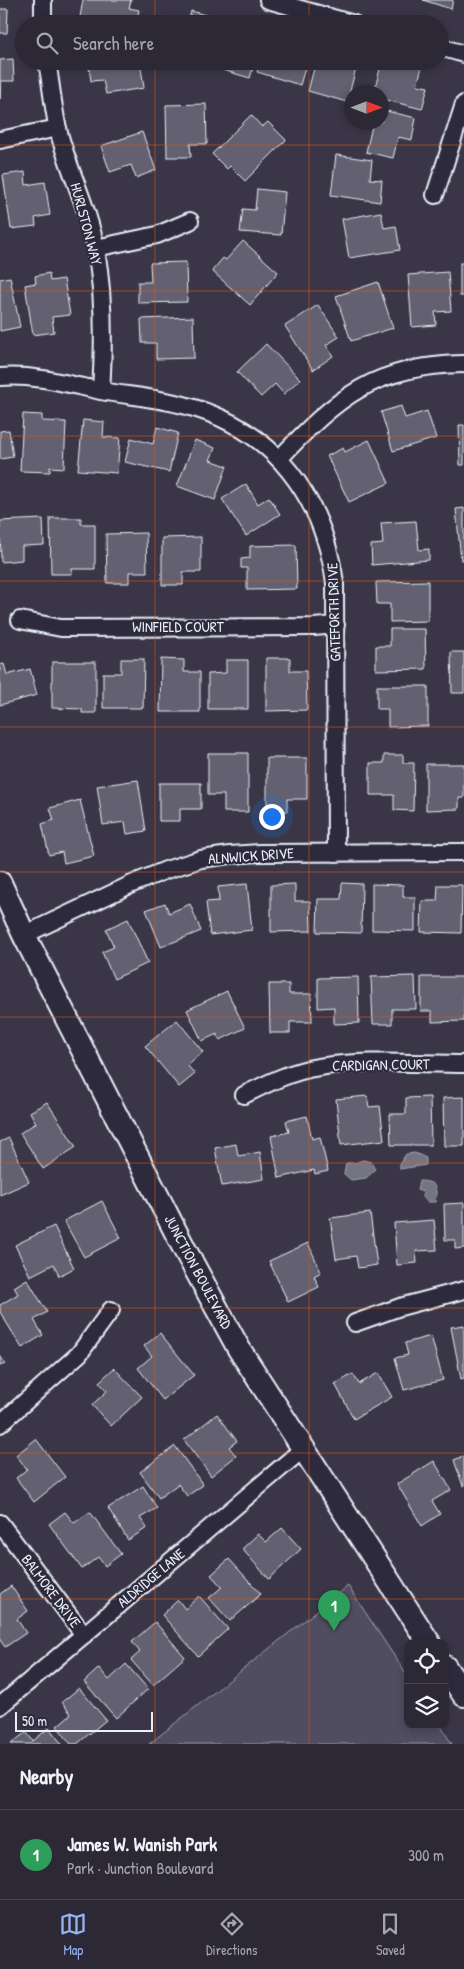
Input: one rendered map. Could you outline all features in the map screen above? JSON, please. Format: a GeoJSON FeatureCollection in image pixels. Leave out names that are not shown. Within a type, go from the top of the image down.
{"type":"FeatureCollection","features":[{"type":"Feature","properties":{"kind":"main road","name":"JUNCTION BOULEVARD"},"geometry":{"type":"LineString","coordinates":[[0,883],[24,935],[190,1258],[239,1349],[426,1639]]}},
{"type":"Feature","properties":{"kind":"main road"},"geometry":{"type":"LineString","coordinates":[[449,1673],[464,1695]]}},
{"type":"Feature","properties":{"kind":"street"},"geometry":{"type":"LineString","coordinates":[[43,0],[43,15]]}},
{"type":"Feature","properties":{"kind":"street"},"geometry":{"type":"LineString","coordinates":[[268,0],[322,15]]}},
{"type":"Feature","properties":{"kind":"street"},"geometry":{"type":"LineString","coordinates":[[449,50],[464,54]]}},
{"type":"Feature","properties":{"kind":"street","name":"HURLSTON WAY"},"geometry":{"type":"LineString","coordinates":[[48,70],[58,128],[96,248],[100,279],[103,361],[101,391]]}},
{"type":"Feature","properties":{"kind":"street"},"geometry":{"type":"LineString","coordinates":[[435,195],[464,104]]}},
{"type":"Feature","properties":{"kind":"street"},"geometry":{"type":"LineString","coordinates":[[0,140],[58,128]]}},
{"type":"Feature","properties":{"kind":"street"},"geometry":{"type":"LineString","coordinates":[[96,248],[157,235],[190,221]]}},
{"type":"Feature","properties":{"kind":"street"},"geometry":{"type":"LineString","coordinates":[[279,459],[305,431],[335,404],[363,386],[392,373],[411,369],[464,364]]}},
{"type":"Feature","properties":{"kind":"street","name":"GATEFORTH DRIVE"},"geometry":{"type":"LineString","coordinates":[[0,377],[12,376],[60,382],[188,406],[221,418],[253,438],[279,459],[301,485],[319,521],[328,546],[335,583],[336,853]]}},
{"type":"Feature","properties":{"kind":"street","name":"WINFIELD COURT"},"geometry":{"type":"LineString","coordinates":[[20,620],[61,628],[314,627],[336,625]]}},
{"type":"Feature","properties":{"kind":"street","name":"ALNWICK DRIVE"},"geometry":{"type":"LineString","coordinates":[[24,935],[132,884],[166,870],[202,859],[230,854],[260,853],[464,852]]}},
{"type":"Feature","properties":{"kind":"street","name":"CARDIGAN COURT"},"geometry":{"type":"LineString","coordinates":[[244,1095],[278,1078],[318,1067],[361,1063],[464,1064]]}},
{"type":"Feature","properties":{"kind":"street"},"geometry":{"type":"LineString","coordinates":[[355,1323],[400,1307],[464,1290]]}},
{"type":"Feature","properties":{"kind":"street"},"geometry":{"type":"LineString","coordinates":[[0,1424],[79,1354],[111,1310]]}},
{"type":"Feature","properties":{"kind":"street","name":"ALDRIDGE LANE"},"geometry":{"type":"LineString","coordinates":[[0,1706],[302,1449]]}},
{"type":"Feature","properties":{"kind":"street","name":"BALMORE DRIVE"},"geometry":{"type":"LineString","coordinates":[[0,1523],[84,1634]]}},
{"type":"Feature","properties":{"kind":"shaded area"},"geometry":{"type":"Polygon","coordinates":[[[348,1586],[404,1671],[404,1729],[443,1729],[452,1744],[149,1744],[348,1586]]]}},
{"type":"Feature","properties":{"kind":"water"},"geometry":{"type":"Polygon","coordinates":[[[415,1153],[426,1158],[426,1165],[400,1169],[400,1163],[406,1154],[415,1153]]]}},
{"type":"Feature","properties":{"kind":"water"},"geometry":{"type":"Polygon","coordinates":[[[363,1160],[371,1162],[375,1170],[366,1178],[351,1180],[344,1174],[346,1163],[355,1163],[363,1160]]]}},
{"type":"Feature","properties":{"kind":"water"},"geometry":{"type":"Polygon","coordinates":[[[419,1181],[429,1182],[434,1186],[436,1192],[435,1202],[427,1202],[423,1197],[423,1192],[417,1190],[419,1181]]]}},
{"type":"Feature","properties":{"kind":"building"},"geometry":{"type":"Polygon","coordinates":[[[83,0],[131,0],[129,8],[139,10],[138,15],[80,15],[83,0]]]}},
{"type":"Feature","properties":{"kind":"building"},"geometry":{"type":"Polygon","coordinates":[[[423,0],[453,0],[451,9],[423,0]]]}},
{"type":"Feature","properties":{"kind":"building"},"geometry":{"type":"Polygon","coordinates":[[[0,9],[8,9],[7,33],[0,33],[0,9]]]}},
{"type":"Feature","properties":{"kind":"building"},"geometry":{"type":"Polygon","coordinates":[[[191,11],[206,15],[190,15],[191,11]]]}},
{"type":"Feature","properties":{"kind":"building"},"geometry":{"type":"Polygon","coordinates":[[[13,59],[14,81],[1,81],[0,99],[0,60],[13,59]]]}},
{"type":"Feature","properties":{"kind":"building"},"geometry":{"type":"Polygon","coordinates":[[[89,70],[141,70],[144,88],[106,94],[103,80],[91,81],[89,70]]]}},
{"type":"Feature","properties":{"kind":"building"},"geometry":{"type":"Polygon","coordinates":[[[222,70],[252,70],[250,78],[222,70]]]}},
{"type":"Feature","properties":{"kind":"building"},"geometry":{"type":"Polygon","coordinates":[[[258,70],[304,70],[300,85],[257,72],[258,70]]]}},
{"type":"Feature","properties":{"kind":"building"},"geometry":{"type":"Polygon","coordinates":[[[314,70],[355,70],[352,85],[344,85],[344,101],[308,91],[314,70]]]}},
{"type":"Feature","properties":{"kind":"building"},"geometry":{"type":"Polygon","coordinates":[[[380,70],[421,70],[417,85],[428,87],[422,109],[389,101],[389,85],[376,85],[380,70]]]}},
{"type":"Feature","properties":{"kind":"building"},"geometry":{"type":"Polygon","coordinates":[[[206,104],[207,144],[190,144],[191,157],[167,157],[166,105],[206,104]]]}},
{"type":"Feature","properties":{"kind":"building"},"geometry":{"type":"Polygon","coordinates":[[[389,112],[416,118],[412,140],[398,137],[393,158],[366,152],[371,130],[389,130],[389,112]]]}},
{"type":"Feature","properties":{"kind":"building"},"geometry":{"type":"Polygon","coordinates":[[[251,115],[262,127],[268,122],[286,140],[245,181],[230,166],[227,169],[212,154],[251,115]]]}},
{"type":"Feature","properties":{"kind":"building"},"geometry":{"type":"Polygon","coordinates":[[[142,132],[156,170],[136,178],[131,165],[110,172],[101,146],[142,132]]]}},
{"type":"Feature","properties":{"kind":"building"},"geometry":{"type":"Polygon","coordinates":[[[336,155],[372,160],[370,179],[382,180],[380,202],[331,195],[336,155]]]}},
{"type":"Feature","properties":{"kind":"building"},"geometry":{"type":"Polygon","coordinates":[[[25,172],[26,185],[45,182],[50,215],[35,218],[36,226],[11,229],[3,175],[25,172]]]}},
{"type":"Feature","properties":{"kind":"building"},"geometry":{"type":"Polygon","coordinates":[[[257,189],[285,192],[281,235],[240,232],[243,209],[255,210],[257,189]]]}},
{"type":"Feature","properties":{"kind":"building"},"geometry":{"type":"Polygon","coordinates":[[[381,212],[384,228],[396,226],[400,250],[349,258],[342,219],[381,212]]]}},
{"type":"Feature","properties":{"kind":"building"},"geometry":{"type":"Polygon","coordinates":[[[243,241],[278,272],[250,305],[212,271],[223,258],[226,260],[243,241]]]}},
{"type":"Feature","properties":{"kind":"building"},"geometry":{"type":"Polygon","coordinates":[[[186,262],[187,302],[138,303],[138,282],[151,282],[150,263],[186,262]]]}},
{"type":"Feature","properties":{"kind":"building"},"geometry":{"type":"Polygon","coordinates":[[[460,263],[464,263],[464,296],[460,296],[460,263]]]}},
{"type":"Feature","properties":{"kind":"building"},"geometry":{"type":"Polygon","coordinates":[[[448,272],[451,311],[435,312],[436,325],[412,327],[408,275],[448,272]]]}},
{"type":"Feature","properties":{"kind":"building"},"geometry":{"type":"Polygon","coordinates":[[[49,273],[50,281],[64,279],[70,315],[52,317],[54,332],[33,335],[25,285],[36,283],[35,276],[49,273]]]}},
{"type":"Feature","properties":{"kind":"building"},"geometry":{"type":"Polygon","coordinates":[[[10,277],[20,327],[0,331],[0,279],[10,277]]]}},
{"type":"Feature","properties":{"kind":"building"},"geometry":{"type":"Polygon","coordinates":[[[378,282],[393,328],[351,341],[336,296],[378,282]]]}},
{"type":"Feature","properties":{"kind":"building"},"geometry":{"type":"Polygon","coordinates":[[[318,305],[339,337],[326,345],[333,356],[313,370],[285,326],[318,305]]]}},
{"type":"Feature","properties":{"kind":"building"},"geometry":{"type":"Polygon","coordinates":[[[193,317],[194,358],[156,359],[156,343],[142,343],[141,319],[193,317]]]}},
{"type":"Feature","properties":{"kind":"building"},"geometry":{"type":"Polygon","coordinates":[[[266,344],[300,379],[284,394],[275,384],[261,397],[237,372],[266,344]]]}},
{"type":"Feature","properties":{"kind":"building"},"geometry":{"type":"Polygon","coordinates":[[[401,406],[405,418],[427,411],[436,438],[393,451],[381,412],[401,406]]]}},
{"type":"Feature","properties":{"kind":"building"},"geometry":{"type":"Polygon","coordinates":[[[23,414],[42,415],[42,421],[66,422],[64,468],[50,467],[50,472],[20,471],[23,414]]]}},
{"type":"Feature","properties":{"kind":"building"},"geometry":{"type":"Polygon","coordinates":[[[83,420],[104,422],[103,437],[120,438],[117,473],[78,470],[83,420]]]}},
{"type":"Feature","properties":{"kind":"building"},"geometry":{"type":"Polygon","coordinates":[[[459,425],[464,425],[464,465],[460,465],[459,425]]]}},
{"type":"Feature","properties":{"kind":"building"},"geometry":{"type":"Polygon","coordinates":[[[157,427],[178,433],[169,472],[125,462],[131,438],[153,444],[157,427]]]}},
{"type":"Feature","properties":{"kind":"building"},"geometry":{"type":"Polygon","coordinates":[[[9,430],[13,457],[0,459],[0,431],[9,430]]]}},
{"type":"Feature","properties":{"kind":"building"},"geometry":{"type":"Polygon","coordinates":[[[195,440],[215,448],[210,460],[227,466],[215,500],[177,486],[195,440]]]}},
{"type":"Feature","properties":{"kind":"building"},"geometry":{"type":"Polygon","coordinates":[[[369,440],[389,483],[349,502],[327,456],[343,448],[345,452],[369,440]]]}},
{"type":"Feature","properties":{"kind":"building"},"geometry":{"type":"Polygon","coordinates":[[[246,484],[258,504],[269,497],[280,514],[246,536],[222,499],[246,484]]]}},
{"type":"Feature","properties":{"kind":"building"},"geometry":{"type":"Polygon","coordinates":[[[464,508],[464,560],[461,560],[456,509],[464,508]]]}},
{"type":"Feature","properties":{"kind":"building"},"geometry":{"type":"Polygon","coordinates":[[[50,518],[81,518],[81,524],[95,524],[95,569],[72,569],[72,574],[51,574],[50,518]]]}},
{"type":"Feature","properties":{"kind":"building"},"geometry":{"type":"Polygon","coordinates":[[[43,519],[44,545],[22,546],[22,560],[1,562],[0,521],[43,519]]]}},
{"type":"Feature","properties":{"kind":"building"},"geometry":{"type":"Polygon","coordinates":[[[416,521],[419,550],[429,549],[429,560],[372,565],[371,545],[383,544],[381,523],[416,521]]]}},
{"type":"Feature","properties":{"kind":"building"},"geometry":{"type":"Polygon","coordinates":[[[146,533],[147,572],[129,572],[129,583],[107,583],[106,534],[146,533]]]}},
{"type":"Feature","properties":{"kind":"building"},"geometry":{"type":"Polygon","coordinates":[[[201,537],[201,572],[183,572],[183,585],[162,585],[162,538],[201,537]]]}},
{"type":"Feature","properties":{"kind":"building"},"geometry":{"type":"Polygon","coordinates":[[[296,545],[297,589],[247,590],[247,568],[241,568],[241,559],[250,558],[250,546],[296,545]]]}},
{"type":"Feature","properties":{"kind":"building"},"geometry":{"type":"Polygon","coordinates":[[[428,581],[428,621],[390,622],[390,604],[377,604],[376,582],[428,581]]]}},
{"type":"Feature","properties":{"kind":"building"},"geometry":{"type":"Polygon","coordinates":[[[390,629],[425,629],[426,669],[376,670],[376,646],[390,646],[390,629]]]}},
{"type":"Feature","properties":{"kind":"building"},"geometry":{"type":"Polygon","coordinates":[[[451,652],[464,652],[464,693],[452,693],[451,652]]]}},
{"type":"Feature","properties":{"kind":"building"},"geometry":{"type":"Polygon","coordinates":[[[266,658],[290,658],[290,671],[306,671],[307,710],[266,711],[266,658]]]}},
{"type":"Feature","properties":{"kind":"building"},"geometry":{"type":"Polygon","coordinates":[[[121,659],[144,659],[143,708],[103,708],[103,673],[121,673],[121,659]]]}},
{"type":"Feature","properties":{"kind":"building"},"geometry":{"type":"Polygon","coordinates":[[[161,659],[184,660],[184,672],[200,672],[200,712],[160,712],[161,659]]]}},
{"type":"Feature","properties":{"kind":"building"},"geometry":{"type":"Polygon","coordinates":[[[226,660],[248,660],[248,709],[208,709],[208,674],[226,673],[226,660]]]}},
{"type":"Feature","properties":{"kind":"building"},"geometry":{"type":"Polygon","coordinates":[[[52,662],[96,662],[96,713],[82,713],[82,709],[52,708],[52,662]]]}},
{"type":"Feature","properties":{"kind":"building"},"geometry":{"type":"Polygon","coordinates":[[[4,664],[7,675],[30,669],[37,695],[0,705],[0,665],[4,664]]]}},
{"type":"Feature","properties":{"kind":"building"},"geometry":{"type":"Polygon","coordinates":[[[377,686],[428,686],[428,726],[388,727],[388,709],[377,709],[377,686]]]}},
{"type":"Feature","properties":{"kind":"building"},"geometry":{"type":"Polygon","coordinates":[[[208,753],[248,753],[248,812],[224,812],[224,795],[208,795],[208,753]]]}},
{"type":"Feature","properties":{"kind":"building"},"geometry":{"type":"Polygon","coordinates":[[[384,755],[403,755],[403,763],[414,763],[413,811],[394,810],[394,795],[370,795],[370,763],[384,763],[384,755]]]}},
{"type":"Feature","properties":{"kind":"building"},"geometry":{"type":"Polygon","coordinates":[[[267,758],[307,758],[307,799],[287,799],[287,811],[267,810],[267,758]]]}},
{"type":"Feature","properties":{"kind":"building"},"geometry":{"type":"Polygon","coordinates":[[[426,764],[464,764],[464,798],[459,798],[459,809],[426,810],[426,764]]]}},
{"type":"Feature","properties":{"kind":"building"},"geometry":{"type":"Polygon","coordinates":[[[138,780],[146,831],[127,834],[125,822],[103,825],[97,786],[138,780]]]}},
{"type":"Feature","properties":{"kind":"building"},"geometry":{"type":"Polygon","coordinates":[[[159,783],[201,783],[201,809],[180,809],[180,821],[159,821],[159,783]]]}},
{"type":"Feature","properties":{"kind":"building"},"geometry":{"type":"Polygon","coordinates":[[[80,800],[94,856],[64,863],[62,852],[49,855],[42,824],[54,820],[50,808],[80,800]]]}},
{"type":"Feature","properties":{"kind":"building"},"geometry":{"type":"Polygon","coordinates":[[[342,883],[362,884],[361,933],[317,932],[318,899],[341,899],[342,883]]]}},
{"type":"Feature","properties":{"kind":"building"},"geometry":{"type":"Polygon","coordinates":[[[247,884],[252,930],[210,935],[206,902],[219,901],[218,887],[247,884]]]}},
{"type":"Feature","properties":{"kind":"building"},"geometry":{"type":"Polygon","coordinates":[[[295,884],[295,901],[310,901],[311,931],[271,932],[271,885],[295,884]]]}},
{"type":"Feature","properties":{"kind":"building"},"geometry":{"type":"Polygon","coordinates":[[[372,884],[403,885],[403,897],[415,897],[415,931],[372,930],[372,884]]]}},
{"type":"Feature","properties":{"kind":"building"},"geometry":{"type":"Polygon","coordinates":[[[438,885],[462,885],[461,933],[421,932],[422,901],[437,901],[438,885]]]}},
{"type":"Feature","properties":{"kind":"building"},"geometry":{"type":"Polygon","coordinates":[[[165,903],[169,913],[190,904],[201,931],[161,947],[146,910],[165,903]]]}},
{"type":"Feature","properties":{"kind":"building"},"geometry":{"type":"Polygon","coordinates":[[[128,919],[148,963],[114,979],[102,952],[114,947],[106,929],[128,919]]]}},
{"type":"Feature","properties":{"kind":"building"},"geometry":{"type":"Polygon","coordinates":[[[415,976],[416,1009],[392,1009],[392,1024],[373,1024],[371,977],[415,976]]]}},
{"type":"Feature","properties":{"kind":"building"},"geometry":{"type":"Polygon","coordinates":[[[358,977],[359,1023],[334,1024],[334,1007],[318,1008],[318,978],[358,977]]]}},
{"type":"Feature","properties":{"kind":"building"},"geometry":{"type":"Polygon","coordinates":[[[421,977],[464,977],[464,1021],[432,1022],[432,1011],[421,1011],[421,977]]]}},
{"type":"Feature","properties":{"kind":"building"},"geometry":{"type":"Polygon","coordinates":[[[269,984],[289,984],[289,994],[311,994],[312,1022],[290,1022],[290,1033],[270,1033],[269,984]]]}},
{"type":"Feature","properties":{"kind":"building"},"geometry":{"type":"Polygon","coordinates":[[[227,991],[245,1028],[220,1040],[217,1034],[202,1041],[187,1010],[227,991]]]}},
{"type":"Feature","properties":{"kind":"building"},"geometry":{"type":"Polygon","coordinates":[[[177,1020],[203,1052],[187,1065],[195,1074],[179,1087],[145,1046],[177,1020]]]}},
{"type":"Feature","properties":{"kind":"building"},"geometry":{"type":"Polygon","coordinates":[[[367,1096],[369,1107],[380,1106],[384,1140],[341,1145],[336,1099],[367,1096]]]}},
{"type":"Feature","properties":{"kind":"building"},"geometry":{"type":"Polygon","coordinates":[[[430,1097],[431,1145],[391,1145],[390,1114],[406,1114],[406,1098],[430,1097]]]}},
{"type":"Feature","properties":{"kind":"building"},"geometry":{"type":"Polygon","coordinates":[[[464,1097],[464,1146],[444,1146],[443,1098],[464,1097]]]}},
{"type":"Feature","properties":{"kind":"building"},"geometry":{"type":"Polygon","coordinates":[[[47,1102],[76,1147],[43,1169],[20,1133],[36,1123],[30,1112],[47,1102]]]}},
{"type":"Feature","properties":{"kind":"building"},"geometry":{"type":"Polygon","coordinates":[[[307,1116],[312,1139],[320,1137],[328,1171],[315,1174],[314,1170],[279,1178],[271,1136],[289,1132],[286,1121],[307,1116]]]}},
{"type":"Feature","properties":{"kind":"building"},"geometry":{"type":"Polygon","coordinates":[[[9,1138],[29,1182],[0,1195],[0,1142],[9,1138]]]}},
{"type":"Feature","properties":{"kind":"building"},"geometry":{"type":"Polygon","coordinates":[[[236,1144],[238,1156],[260,1152],[264,1179],[222,1186],[215,1148],[236,1144]]]}},
{"type":"Feature","properties":{"kind":"building"},"geometry":{"type":"Polygon","coordinates":[[[102,1201],[121,1238],[84,1257],[64,1221],[102,1201]]]}},
{"type":"Feature","properties":{"kind":"building"},"geometry":{"type":"Polygon","coordinates":[[[464,1203],[464,1248],[455,1249],[455,1240],[445,1240],[444,1204],[464,1203]]]}},
{"type":"Feature","properties":{"kind":"building"},"geometry":{"type":"Polygon","coordinates":[[[370,1213],[377,1265],[358,1268],[356,1256],[336,1259],[330,1218],[370,1213]]]}},
{"type":"Feature","properties":{"kind":"building"},"geometry":{"type":"Polygon","coordinates":[[[434,1220],[437,1250],[416,1251],[417,1263],[397,1265],[394,1223],[434,1220]]]}},
{"type":"Feature","properties":{"kind":"building"},"geometry":{"type":"Polygon","coordinates":[[[54,1226],[74,1268],[59,1276],[54,1264],[30,1276],[15,1245],[54,1226]]]}},
{"type":"Feature","properties":{"kind":"building"},"geometry":{"type":"Polygon","coordinates":[[[308,1243],[321,1272],[314,1276],[319,1287],[288,1302],[269,1261],[308,1243]]]}},
{"type":"Feature","properties":{"kind":"building"},"geometry":{"type":"Polygon","coordinates":[[[27,1279],[47,1312],[34,1320],[43,1335],[22,1348],[0,1312],[0,1305],[18,1294],[14,1287],[27,1279]]]}},
{"type":"Feature","properties":{"kind":"building"},"geometry":{"type":"Polygon","coordinates":[[[464,1325],[464,1378],[461,1379],[451,1327],[464,1325]]]}},
{"type":"Feature","properties":{"kind":"building"},"geometry":{"type":"Polygon","coordinates":[[[160,1333],[194,1375],[163,1400],[138,1368],[152,1356],[144,1346],[160,1333]]]}},
{"type":"Feature","properties":{"kind":"building"},"geometry":{"type":"Polygon","coordinates":[[[431,1336],[443,1380],[404,1390],[395,1358],[408,1355],[405,1343],[431,1336]]]}},
{"type":"Feature","properties":{"kind":"building"},"geometry":{"type":"Polygon","coordinates":[[[0,1355],[5,1364],[0,1366],[0,1355]]]}},
{"type":"Feature","properties":{"kind":"building"},"geometry":{"type":"Polygon","coordinates":[[[114,1368],[142,1397],[111,1426],[92,1405],[107,1391],[99,1382],[114,1368]]]}},
{"type":"Feature","properties":{"kind":"building"},"geometry":{"type":"Polygon","coordinates":[[[378,1373],[392,1397],[354,1419],[335,1384],[353,1374],[359,1384],[378,1373]]]}},
{"type":"Feature","properties":{"kind":"building"},"geometry":{"type":"Polygon","coordinates":[[[217,1414],[237,1441],[229,1447],[236,1456],[211,1476],[184,1440],[217,1414]]]}},
{"type":"Feature","properties":{"kind":"building"},"geometry":{"type":"Polygon","coordinates":[[[36,1439],[65,1477],[34,1502],[16,1478],[27,1469],[16,1455],[36,1439]]]}},
{"type":"Feature","properties":{"kind":"building"},"geometry":{"type":"Polygon","coordinates":[[[175,1446],[203,1485],[187,1496],[178,1484],[159,1498],[140,1472],[175,1446]]]}},
{"type":"Feature","properties":{"kind":"building"},"geometry":{"type":"Polygon","coordinates":[[[464,1456],[464,1485],[463,1486],[454,1460],[464,1456]]]}},
{"type":"Feature","properties":{"kind":"building"},"geometry":{"type":"Polygon","coordinates":[[[434,1461],[451,1490],[432,1501],[440,1514],[422,1526],[397,1484],[434,1461]]]}},
{"type":"Feature","properties":{"kind":"building"},"geometry":{"type":"Polygon","coordinates":[[[143,1486],[157,1508],[140,1518],[147,1528],[128,1540],[108,1508],[143,1486]]]}},
{"type":"Feature","properties":{"kind":"building"},"geometry":{"type":"Polygon","coordinates":[[[65,1512],[74,1523],[90,1512],[121,1554],[105,1566],[98,1557],[82,1569],[49,1524],[65,1512]]]}},
{"type":"Feature","properties":{"kind":"building"},"geometry":{"type":"Polygon","coordinates":[[[282,1528],[301,1549],[269,1579],[242,1549],[258,1534],[266,1542],[282,1528]]]}},
{"type":"Feature","properties":{"kind":"building"},"geometry":{"type":"Polygon","coordinates":[[[229,1559],[261,1594],[230,1621],[209,1598],[222,1587],[211,1575],[229,1559]]]}},
{"type":"Feature","properties":{"kind":"building"},"geometry":{"type":"Polygon","coordinates":[[[11,1586],[28,1611],[17,1619],[26,1633],[5,1647],[0,1640],[0,1594],[11,1586]]]}},
{"type":"Feature","properties":{"kind":"building"},"geometry":{"type":"Polygon","coordinates":[[[199,1596],[228,1629],[198,1656],[162,1615],[178,1600],[185,1609],[199,1596]]]}},
{"type":"Feature","properties":{"kind":"building"},"geometry":{"type":"Polygon","coordinates":[[[155,1622],[185,1657],[153,1685],[131,1660],[140,1652],[132,1642],[155,1622]]]}},
{"type":"Feature","properties":{"kind":"building"},"geometry":{"type":"Polygon","coordinates":[[[126,1664],[148,1689],[116,1718],[84,1682],[99,1668],[109,1680],[126,1664]]]}},
{"type":"Feature","properties":{"kind":"building"},"geometry":{"type":"Polygon","coordinates":[[[79,1688],[106,1720],[77,1744],[71,1744],[57,1726],[71,1714],[62,1702],[79,1688]]]}},
{"type":"Feature","properties":{"kind":"building"},"geometry":{"type":"Polygon","coordinates":[[[49,1728],[62,1744],[11,1744],[26,1732],[33,1741],[49,1728]]]}},
{"type":"Feature","properties":{"kind":"place","name":"James W. Wanish Park"},"geometry":{"type":"Point","coordinates":[334,1631]}}]}
